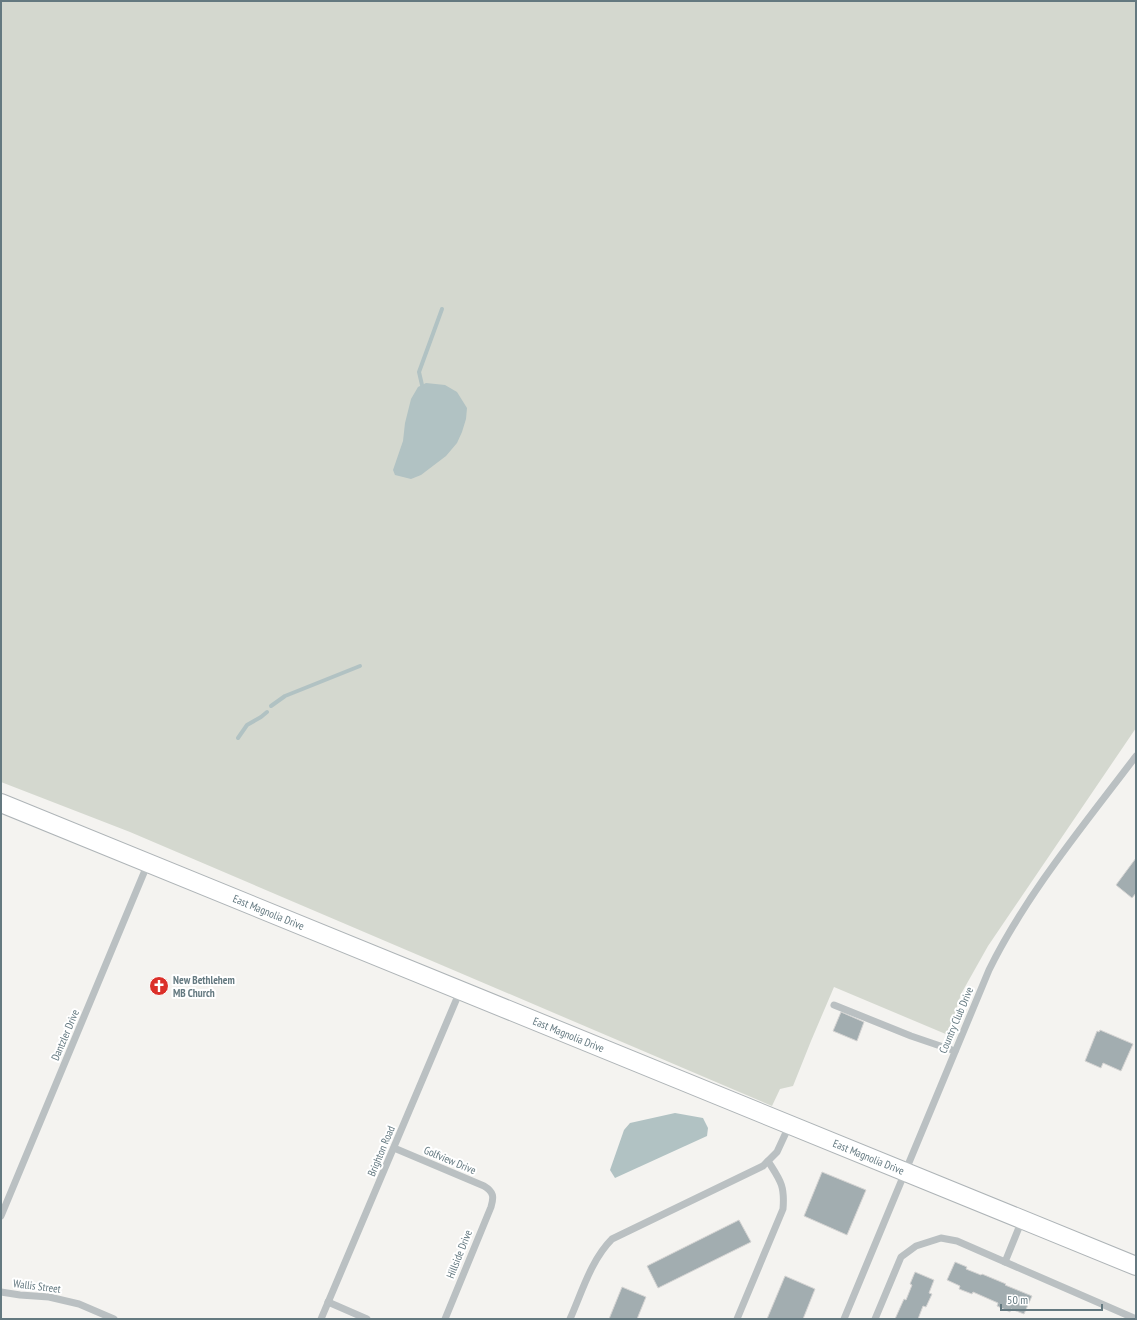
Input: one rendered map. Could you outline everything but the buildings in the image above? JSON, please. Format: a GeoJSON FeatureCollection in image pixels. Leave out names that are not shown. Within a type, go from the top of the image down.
{"type":"FeatureCollection","features":[{"type":"Feature","properties":{"kind":"main road","name":"East Magnolia Drive"},"geometry":{"type":"LineString","coordinates":[[1,803],[1136,1266]]}},
{"type":"Feature","properties":{"kind":"street","name":"Country Club Drive"},"geometry":{"type":"LineString","coordinates":[[844,1319],[906,1173],[989,970],[1002,944],[1068,845],[1136,756]]}},
{"type":"Feature","properties":{"kind":"street","name":"Dantzler Drive"},"geometry":{"type":"LineString","coordinates":[[1,1216],[148,863]]}},
{"type":"Feature","properties":{"kind":"street","name":"Brighton Road"},"geometry":{"type":"LineString","coordinates":[[321,1319],[460,991]]}},
{"type":"Feature","properties":{"kind":"street"},"geometry":{"type":"LineString","coordinates":[[834,1005],[911,1036],[955,1051]]}},
{"type":"Feature","properties":{"kind":"street"},"geometry":{"type":"LineString","coordinates":[[570,1319],[595,1261],[602,1249],[612,1239],[763,1166],[777,1152],[790,1126]]}},
{"type":"Feature","properties":{"kind":"street","name":"Golfview Drive"},"geometry":{"type":"LineString","coordinates":[[394,1148],[484,1186],[489,1189],[494,1198]]}},
{"type":"Feature","properties":{"kind":"street"},"geometry":{"type":"LineString","coordinates":[[737,1319],[783,1209],[784,1196],[782,1183],[768,1161]]}},
{"type":"Feature","properties":{"kind":"street","name":"Hillside Drive"},"geometry":{"type":"LineString","coordinates":[[444,1319],[494,1198]]}},
{"type":"Feature","properties":{"kind":"street"},"geometry":{"type":"LineString","coordinates":[[1005,1262],[1022,1220]]}},
{"type":"Feature","properties":{"kind":"street"},"geometry":{"type":"LineString","coordinates":[[875,1319],[901,1257],[916,1246],[941,1238],[957,1241],[1136,1319]]}},
{"type":"Feature","properties":{"kind":"street","name":"Wallis Street"},"geometry":{"type":"LineString","coordinates":[[1,1292],[49,1297],[79,1304],[114,1319]]}},
{"type":"Feature","properties":{"kind":"street"},"geometry":{"type":"LineString","coordinates":[[328,1302],[367,1319]]}},
{"type":"Feature","properties":{"kind":"shaded area"},"geometry":{"type":"Polygon","coordinates":[[[1,1],[1136,1],[1136,728],[988,946],[961,994],[948,1035],[834,987],[793,1086],[780,1089],[772,1106],[130,832],[1,782],[1,1]]]}},
{"type":"Feature","properties":{"kind":"shaded area"},"geometry":{"type":"Polygon","coordinates":[[[426,383],[445,385],[457,392],[467,408],[466,419],[457,443],[446,456],[421,475],[411,479],[395,475],[393,470],[403,441],[405,423],[411,399],[418,387],[426,383]]]}},
{"type":"Feature","properties":{"kind":"shaded area"},"geometry":{"type":"Polygon","coordinates":[[[675,1113],[703,1118],[708,1128],[707,1136],[615,1178],[610,1170],[624,1130],[630,1123],[675,1113]]]}},
{"type":"Feature","properties":{"kind":"waterway"},"geometry":{"type":"LineString","coordinates":[[422,385],[419,372],[442,309]]}},
{"type":"Feature","properties":{"kind":"waterway"},"geometry":{"type":"LineString","coordinates":[[271,706],[285,696],[360,666]]}},
{"type":"Feature","properties":{"kind":"waterway"},"geometry":{"type":"LineString","coordinates":[[238,738],[247,725],[267,712]]}},
{"type":"Feature","properties":{"kind":"place","name":"New Bethlehem MB Church"},"geometry":{"type":"Point","coordinates":[159,986]}}]}
